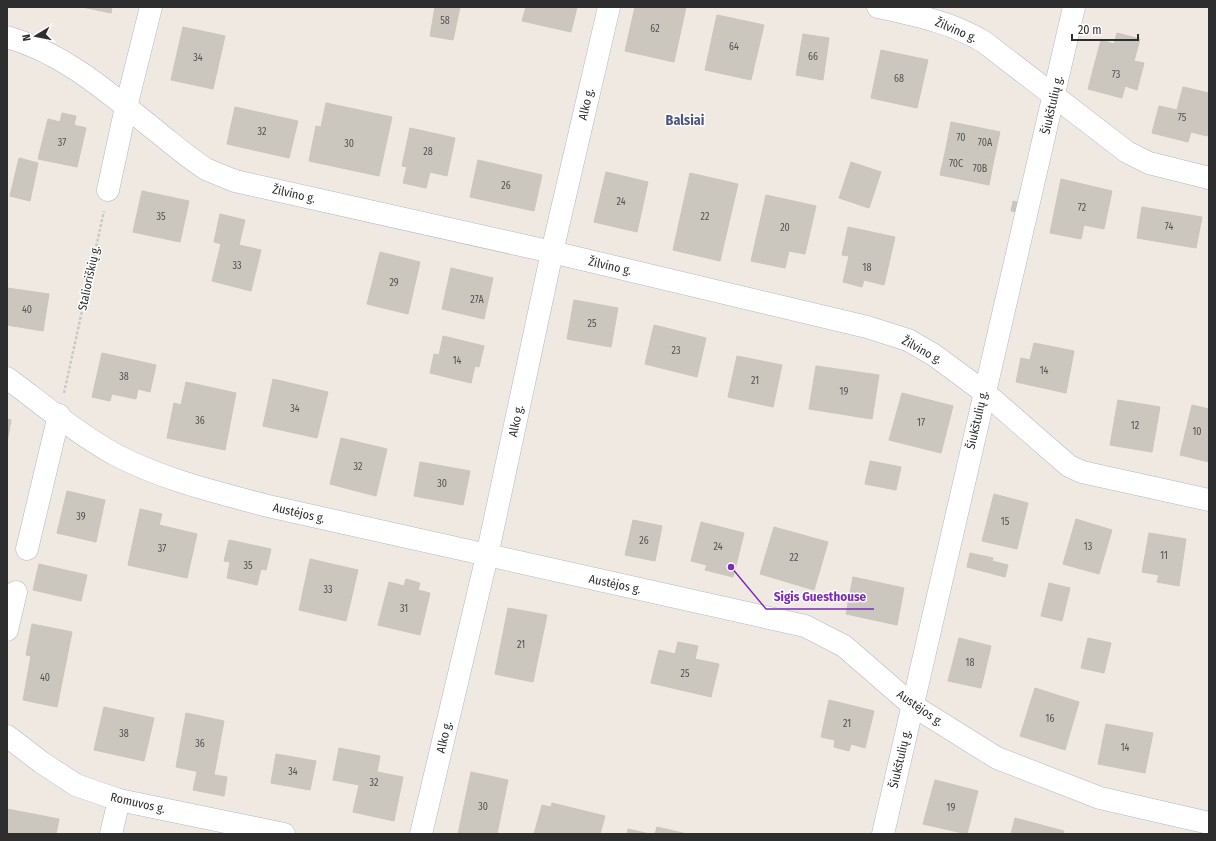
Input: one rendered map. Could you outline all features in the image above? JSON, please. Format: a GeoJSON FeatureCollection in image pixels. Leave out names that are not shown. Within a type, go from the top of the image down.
{"type":"FeatureCollection","features":[{"type":"Feature","properties":{"kind":"street"},"geometry":{"type":"LineString","coordinates":[[108,190],[126,107],[151,7]]}},
{"type":"Feature","properties":{"kind":"street","name":"Alko g."},"geometry":{"type":"LineString","coordinates":[[421,834],[487,556],[552,252],[609,7]]}},
{"type":"Feature","properties":{"kind":"street","name":"Žilvino g."},"geometry":{"type":"LineString","coordinates":[[878,7],[941,21],[966,31],[984,42],[1126,152],[1149,163],[1209,178]]}},
{"type":"Feature","properties":{"kind":"street","name":"Šiukštulių g."},"geometry":{"type":"LineString","coordinates":[[883,834],[1074,7]]}},
{"type":"Feature","properties":{"kind":"street","name":"Žilvino g."},"geometry":{"type":"LineString","coordinates":[[7,37],[26,42],[57,56],[83,73],[206,169],[234,181],[552,252],[867,327],[908,340],[934,355],[984,392],[1069,466],[1082,472],[1209,500]]}},
{"type":"Feature","properties":{"kind":"street","name":"Austėjos g."},"geometry":{"type":"LineString","coordinates":[[7,378],[91,440],[145,469],[185,484],[268,506],[805,626],[844,646],[912,705],[998,758],[1100,798],[1209,823]]}},
{"type":"Feature","properties":{"kind":"street"},"geometry":{"type":"LineString","coordinates":[[27,549],[59,416]]}},
{"type":"Feature","properties":{"kind":"street"},"geometry":{"type":"LineString","coordinates":[[7,630],[16,592]]}},
{"type":"Feature","properties":{"kind":"street","name":"Romuvos g."},"geometry":{"type":"LineString","coordinates":[[7,736],[41,762],[76,785],[119,800],[284,834]]}},
{"type":"Feature","properties":{"kind":"street"},"geometry":{"type":"LineString","coordinates":[[111,834],[119,800]]}},
{"type":"Feature","properties":{"kind":"path","name":"Stalioriškių g."},"geometry":{"type":"LineString","coordinates":[[59,416],[108,190]]}},
{"type":"Feature","properties":{"kind":"building"},"geometry":{"type":"Polygon","coordinates":[[[82,7],[112,7],[111,13],[82,7]]]}},
{"type":"Feature","properties":{"kind":"building"},"geometry":{"type":"Polygon","coordinates":[[[435,7],[460,7],[453,40],[430,36],[435,7]]]}},
{"type":"Feature","properties":{"kind":"building"},"geometry":{"type":"Polygon","coordinates":[[[526,7],[577,7],[571,32],[522,21],[526,7]]]}},
{"type":"Feature","properties":{"kind":"building"},"geometry":{"type":"Polygon","coordinates":[[[635,7],[686,7],[674,62],[625,51],[635,7]]]}},
{"type":"Feature","properties":{"kind":"building"},"geometry":{"type":"Polygon","coordinates":[[[717,15],[764,25],[751,80],[705,70],[717,15]]]}},
{"type":"Feature","properties":{"kind":"building"},"geometry":{"type":"Polygon","coordinates":[[[183,27],[225,36],[213,89],[171,80],[183,27]]]}},
{"type":"Feature","properties":{"kind":"building"},"geometry":{"type":"Polygon","coordinates":[[[1117,33],[1140,39],[1134,61],[1144,63],[1137,90],[1125,86],[1122,98],[1088,89],[1101,40],[1114,44],[1117,33]]]}},
{"type":"Feature","properties":{"kind":"building"},"geometry":{"type":"Polygon","coordinates":[[[803,34],[829,38],[823,80],[796,75],[803,34]]]}},
{"type":"Feature","properties":{"kind":"building"},"geometry":{"type":"Polygon","coordinates":[[[881,50],[928,60],[917,108],[871,98],[881,50]]]}},
{"type":"Feature","properties":{"kind":"building"},"geometry":{"type":"Polygon","coordinates":[[[1183,87],[1209,93],[1209,126],[1207,136],[1191,132],[1188,142],[1152,133],[1159,106],[1177,110],[1183,87]]]}},
{"type":"Feature","properties":{"kind":"building"},"geometry":{"type":"Polygon","coordinates":[[[326,103],[392,117],[379,176],[309,161],[316,126],[321,127],[326,103]]]}},
{"type":"Feature","properties":{"kind":"building"},"geometry":{"type":"Polygon","coordinates":[[[235,107],[298,121],[289,158],[227,144],[235,107]]]}},
{"type":"Feature","properties":{"kind":"building"},"geometry":{"type":"Polygon","coordinates":[[[62,113],[76,116],[74,125],[86,128],[77,167],[38,159],[48,119],[60,122],[62,113]]]}},
{"type":"Feature","properties":{"kind":"building"},"geometry":{"type":"Polygon","coordinates":[[[951,122],[976,127],[971,153],[946,148],[951,122]]]}},
{"type":"Feature","properties":{"kind":"building"},"geometry":{"type":"Polygon","coordinates":[[[976,127],[1000,132],[994,159],[971,153],[976,127]]]}},
{"type":"Feature","properties":{"kind":"building"},"geometry":{"type":"Polygon","coordinates":[[[410,128],[455,138],[447,176],[430,172],[426,188],[403,183],[407,167],[402,166],[410,128]]]}},
{"type":"Feature","properties":{"kind":"building"},"geometry":{"type":"Polygon","coordinates":[[[946,148],[971,153],[965,180],[940,175],[946,148]]]}},
{"type":"Feature","properties":{"kind":"building"},"geometry":{"type":"Polygon","coordinates":[[[971,153],[994,159],[989,185],[965,180],[971,153]]]}},
{"type":"Feature","properties":{"kind":"building"},"geometry":{"type":"Polygon","coordinates":[[[19,158],[38,163],[30,201],[10,196],[19,158]]]}},
{"type":"Feature","properties":{"kind":"building"},"geometry":{"type":"Polygon","coordinates":[[[478,160],[542,175],[534,211],[470,197],[478,160]]]}},
{"type":"Feature","properties":{"kind":"building"},"geometry":{"type":"Polygon","coordinates":[[[851,162],[881,172],[869,208],[839,198],[851,162]]]}},
{"type":"Feature","properties":{"kind":"building"},"geometry":{"type":"Polygon","coordinates":[[[606,172],[648,182],[637,232],[594,222],[606,172]]]}},
{"type":"Feature","properties":{"kind":"building"},"geometry":{"type":"Polygon","coordinates":[[[690,173],[738,184],[720,261],[673,250],[690,173]]]}},
{"type":"Feature","properties":{"kind":"building"},"geometry":{"type":"Polygon","coordinates":[[[1061,179],[1112,191],[1104,229],[1084,225],[1081,239],[1050,233],[1061,179]]]}},
{"type":"Feature","properties":{"kind":"building"},"geometry":{"type":"Polygon","coordinates":[[[142,191],[189,201],[180,242],[133,232],[142,191]]]}},
{"type":"Feature","properties":{"kind":"building"},"geometry":{"type":"Polygon","coordinates":[[[766,195],[816,206],[805,254],[789,251],[785,268],[751,261],[766,195]]]}},
{"type":"Feature","properties":{"kind":"building"},"geometry":{"type":"Polygon","coordinates":[[[1013,201],[1020,203],[1018,212],[1011,211],[1013,201]]]}},
{"type":"Feature","properties":{"kind":"building"},"geometry":{"type":"Polygon","coordinates":[[[1142,207],[1202,217],[1196,248],[1137,238],[1142,207]]]}},
{"type":"Feature","properties":{"kind":"building"},"geometry":{"type":"Polygon","coordinates":[[[220,214],[245,220],[239,245],[261,250],[251,291],[212,281],[221,244],[214,242],[220,214]]]}},
{"type":"Feature","properties":{"kind":"building"},"geometry":{"type":"Polygon","coordinates":[[[848,227],[895,237],[884,285],[864,280],[862,287],[843,282],[849,256],[842,255],[848,227]]]}},
{"type":"Feature","properties":{"kind":"building"},"geometry":{"type":"Polygon","coordinates":[[[380,252],[420,262],[408,314],[367,304],[380,252]]]}},
{"type":"Feature","properties":{"kind":"building"},"geometry":{"type":"Polygon","coordinates":[[[451,268],[493,278],[484,319],[442,309],[451,268]]]}},
{"type":"Feature","properties":{"kind":"building"},"geometry":{"type":"Polygon","coordinates":[[[7,288],[49,294],[43,331],[7,325],[7,288]]]}},
{"type":"Feature","properties":{"kind":"building"},"geometry":{"type":"Polygon","coordinates":[[[574,300],[618,308],[611,347],[567,339],[574,300]]]}},
{"type":"Feature","properties":{"kind":"building"},"geometry":{"type":"Polygon","coordinates":[[[654,325],[706,338],[697,377],[645,364],[654,325]]]}},
{"type":"Feature","properties":{"kind":"building"},"geometry":{"type":"Polygon","coordinates":[[[443,336],[484,346],[479,367],[475,366],[471,383],[430,373],[434,354],[439,355],[443,336]]]}},
{"type":"Feature","properties":{"kind":"building"},"geometry":{"type":"Polygon","coordinates":[[[1034,343],[1074,351],[1066,393],[1016,382],[1021,358],[1030,360],[1034,343]]]}},
{"type":"Feature","properties":{"kind":"building"},"geometry":{"type":"Polygon","coordinates":[[[102,353],[156,365],[150,392],[138,389],[136,399],[112,394],[110,401],[92,397],[102,353]]]}},
{"type":"Feature","properties":{"kind":"building"},"geometry":{"type":"Polygon","coordinates":[[[737,356],[782,365],[773,407],[728,397],[737,356]]]}},
{"type":"Feature","properties":{"kind":"building"},"geometry":{"type":"Polygon","coordinates":[[[816,366],[879,375],[872,419],[809,409],[816,366]]]}},
{"type":"Feature","properties":{"kind":"building"},"geometry":{"type":"Polygon","coordinates":[[[273,379],[328,392],[317,438],[263,426],[273,379]]]}},
{"type":"Feature","properties":{"kind":"building"},"geometry":{"type":"Polygon","coordinates":[[[186,382],[236,393],[225,450],[167,438],[174,403],[181,405],[186,382]]]}},
{"type":"Feature","properties":{"kind":"building"},"geometry":{"type":"Polygon","coordinates":[[[902,393],[953,406],[941,453],[889,440],[902,393]]]}},
{"type":"Feature","properties":{"kind":"building"},"geometry":{"type":"Polygon","coordinates":[[[1118,400],[1160,407],[1152,452],[1110,445],[1118,400]]]}},
{"type":"Feature","properties":{"kind":"building"},"geometry":{"type":"Polygon","coordinates":[[[1192,405],[1209,409],[1209,462],[1180,455],[1192,405]]]}},
{"type":"Feature","properties":{"kind":"building"},"geometry":{"type":"Polygon","coordinates":[[[7,419],[11,420],[7,443],[7,419]]]}},
{"type":"Feature","properties":{"kind":"building"},"geometry":{"type":"Polygon","coordinates":[[[341,438],[387,449],[376,496],[330,484],[341,438]]]}},
{"type":"Feature","properties":{"kind":"building"},"geometry":{"type":"Polygon","coordinates":[[[870,461],[901,467],[896,490],[865,484],[870,461]]]}},
{"type":"Feature","properties":{"kind":"building"},"geometry":{"type":"Polygon","coordinates":[[[420,462],[470,471],[463,505],[414,496],[420,462]]]}},
{"type":"Feature","properties":{"kind":"building"},"geometry":{"type":"Polygon","coordinates":[[[67,491],[105,500],[96,542],[57,533],[67,491]]]}},
{"type":"Feature","properties":{"kind":"building"},"geometry":{"type":"Polygon","coordinates":[[[994,494],[1028,503],[1017,549],[982,541],[994,494]]]}},
{"type":"Feature","properties":{"kind":"building"},"geometry":{"type":"Polygon","coordinates":[[[140,509],[162,514],[159,525],[197,534],[187,578],[128,565],[140,509]]]}},
{"type":"Feature","properties":{"kind":"building"},"geometry":{"type":"Polygon","coordinates":[[[1076,519],[1112,530],[1099,574],[1063,564],[1076,519]]]}},
{"type":"Feature","properties":{"kind":"building"},"geometry":{"type":"Polygon","coordinates":[[[633,520],[662,526],[655,561],[625,555],[633,520]]]}},
{"type":"Feature","properties":{"kind":"building"},"geometry":{"type":"Polygon","coordinates":[[[701,522],[744,533],[733,577],[705,570],[707,565],[691,561],[701,522]]]}},
{"type":"Feature","properties":{"kind":"building"},"geometry":{"type":"Polygon","coordinates":[[[774,527],[828,542],[814,590],[760,574],[774,527]]]}},
{"type":"Feature","properties":{"kind":"building"},"geometry":{"type":"Polygon","coordinates":[[[1149,533],[1186,539],[1179,586],[1157,582],[1159,575],[1142,572],[1149,533]]]}},
{"type":"Feature","properties":{"kind":"building"},"geometry":{"type":"Polygon","coordinates":[[[229,540],[271,549],[266,570],[261,569],[257,585],[227,578],[230,562],[224,561],[229,540]]]}},
{"type":"Feature","properties":{"kind":"building"},"geometry":{"type":"Polygon","coordinates":[[[970,553],[993,558],[992,561],[1008,565],[1005,577],[967,567],[970,553]]]}},
{"type":"Feature","properties":{"kind":"building"},"geometry":{"type":"Polygon","coordinates":[[[310,559],[358,570],[346,621],[299,610],[310,559]]]}},
{"type":"Feature","properties":{"kind":"building"},"geometry":{"type":"Polygon","coordinates":[[[39,564],[87,575],[81,601],[33,590],[39,564]]]}},
{"type":"Feature","properties":{"kind":"building"},"geometry":{"type":"Polygon","coordinates":[[[853,577],[904,588],[897,625],[846,614],[853,577]]]}},
{"type":"Feature","properties":{"kind":"building"},"geometry":{"type":"Polygon","coordinates":[[[406,579],[420,583],[418,590],[430,593],[420,635],[378,625],[389,582],[404,586],[406,579]]]}},
{"type":"Feature","properties":{"kind":"building"},"geometry":{"type":"Polygon","coordinates":[[[1049,583],[1070,588],[1062,621],[1041,616],[1049,583]]]}},
{"type":"Feature","properties":{"kind":"building"},"geometry":{"type":"Polygon","coordinates":[[[508,608],[547,615],[533,682],[495,674],[508,608]]]}},
{"type":"Feature","properties":{"kind":"building"},"geometry":{"type":"Polygon","coordinates":[[[32,624],[72,632],[57,707],[23,700],[31,656],[26,655],[32,624]]]}},
{"type":"Feature","properties":{"kind":"building"},"geometry":{"type":"Polygon","coordinates":[[[959,638],[991,646],[981,688],[948,681],[959,638]]]}},
{"type":"Feature","properties":{"kind":"building"},"geometry":{"type":"Polygon","coordinates":[[[1088,638],[1111,643],[1104,673],[1081,668],[1088,638]]]}},
{"type":"Feature","properties":{"kind":"building"},"geometry":{"type":"Polygon","coordinates":[[[678,642],[698,646],[695,659],[719,664],[711,697],[651,683],[659,650],[675,654],[678,642]]]}},
{"type":"Feature","properties":{"kind":"building"},"geometry":{"type":"Polygon","coordinates":[[[1035,688],[1079,702],[1065,750],[1020,736],[1035,688]]]}},
{"type":"Feature","properties":{"kind":"building"},"geometry":{"type":"Polygon","coordinates":[[[829,700],[874,711],[865,748],[851,744],[849,751],[834,747],[835,740],[821,737],[829,700]]]}},
{"type":"Feature","properties":{"kind":"building"},"geometry":{"type":"Polygon","coordinates":[[[104,707],[154,718],[144,761],[94,750],[104,707]]]}},
{"type":"Feature","properties":{"kind":"building"},"geometry":{"type":"Polygon","coordinates":[[[186,713],[224,721],[214,775],[176,767],[186,713]]]}},
{"type":"Feature","properties":{"kind":"building"},"geometry":{"type":"Polygon","coordinates":[[[1106,724],[1153,733],[1145,773],[1098,764],[1106,724]]]}},
{"type":"Feature","properties":{"kind":"building"},"geometry":{"type":"Polygon","coordinates":[[[339,748],[380,756],[377,772],[403,777],[394,821],[353,812],[359,785],[333,780],[339,748]]]}},
{"type":"Feature","properties":{"kind":"building"},"geometry":{"type":"Polygon","coordinates":[[[276,754],[316,761],[310,790],[271,783],[276,754]]]}},
{"type":"Feature","properties":{"kind":"building"},"geometry":{"type":"Polygon","coordinates":[[[197,772],[227,777],[224,796],[193,790],[197,772]]]}},
{"type":"Feature","properties":{"kind":"building"},"geometry":{"type":"Polygon","coordinates":[[[471,772],[508,780],[497,834],[458,834],[471,772]]]}},
{"type":"Feature","properties":{"kind":"building"},"geometry":{"type":"Polygon","coordinates":[[[935,780],[978,791],[967,834],[923,824],[935,780]]]}},
{"type":"Feature","properties":{"kind":"building"},"geometry":{"type":"Polygon","coordinates":[[[552,803],[605,816],[600,834],[534,834],[542,805],[551,807],[552,803]]]}},
{"type":"Feature","properties":{"kind":"building"},"geometry":{"type":"Polygon","coordinates":[[[7,809],[59,819],[56,834],[7,834],[7,809]]]}},
{"type":"Feature","properties":{"kind":"building"},"geometry":{"type":"Polygon","coordinates":[[[1015,818],[1064,831],[1063,834],[1011,834],[1015,818]]]}},
{"type":"Feature","properties":{"kind":"building"},"geometry":{"type":"Polygon","coordinates":[[[657,827],[687,834],[655,834],[657,827]]]}},
{"type":"Feature","properties":{"kind":"building"},"geometry":{"type":"Polygon","coordinates":[[[628,829],[650,834],[627,834],[628,829]]]}},
{"type":"Feature","properties":{"kind":"place","name":"Sigis Guesthouse"},"geometry":{"type":"Point","coordinates":[731,567]}},
{"type":"Feature","properties":{"kind":"district","name":"Balsiai"},"geometry":{"type":"Point","coordinates":[685,120]}}]}
